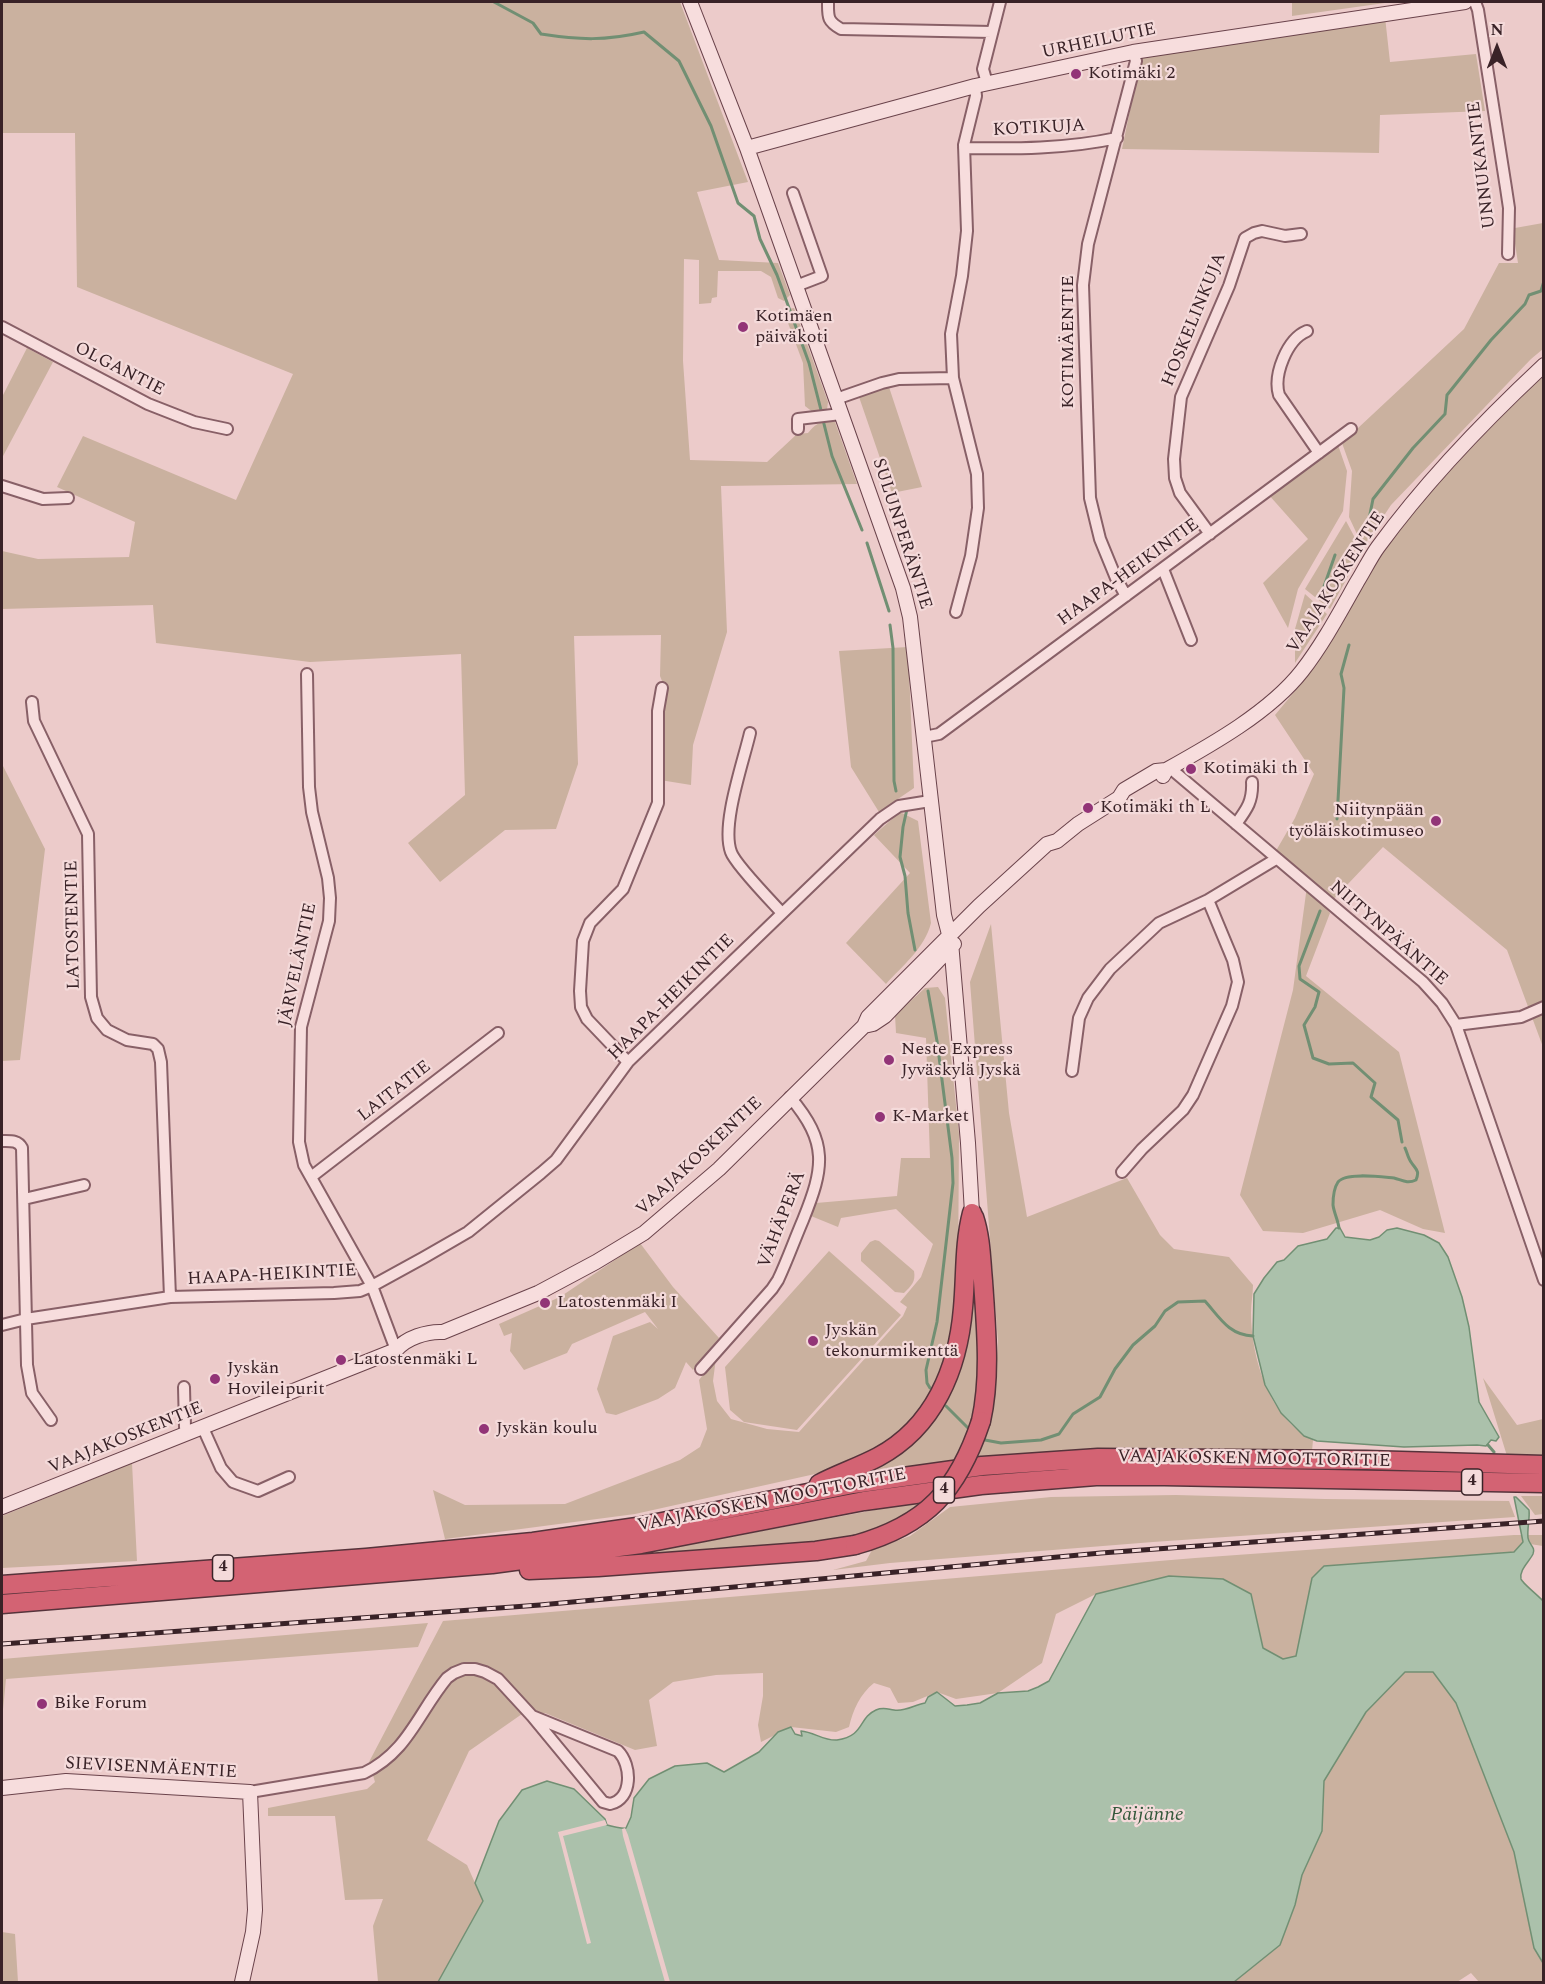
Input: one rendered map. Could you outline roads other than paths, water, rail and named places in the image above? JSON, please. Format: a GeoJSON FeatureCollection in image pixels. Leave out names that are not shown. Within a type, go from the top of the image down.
{"type":"FeatureCollection","features":[{"type":"Feature","properties":{"kind":"highway"},"geometry":{"type":"LineString","coordinates":[[492,1564],[520,1570],[816,1551],[855,1545],[894,1532],[913,1522],[944,1494],[959,1474],[981,1421],[986,1370],[985,1317],[979,1232],[972,1213]]}},
{"type":"Feature","properties":{"kind":"highway"},"geometry":{"type":"LineString","coordinates":[[800,1494],[879,1456],[910,1434],[936,1401],[948,1380],[956,1353],[962,1319],[967,1232],[972,1213]]}},
{"type":"Feature","properties":{"kind":"highway","name":"VAAJAKOSKEN MOOTTORITIE"},"geometry":{"type":"LineString","coordinates":[[2,1586],[366,1558],[533,1542],[637,1527],[885,1479],[982,1466],[1098,1458],[1366,1460],[1544,1465]]}},
{"type":"Feature","properties":{"kind":"highway","name":"VAAJAKOSKEN MOOTTORITIE"},"geometry":{"type":"LineString","coordinates":[[2,1604],[492,1564],[641,1544],[864,1501],[981,1485],[1096,1476],[1544,1483]]}},
{"type":"Feature","properties":{"kind":"street","name":"SULUNPERÄNTIE"},"geometry":{"type":"LineString","coordinates":[[690,2],[747,148],[836,399],[835,415],[903,588],[910,617],[944,915],[950,942],[972,1213]]}},
{"type":"Feature","properties":{"kind":"street"},"geometry":{"type":"LineString","coordinates":[[828,2],[828,16],[832,24],[842,29],[992,32]]}},
{"type":"Feature","properties":{"kind":"street"},"geometry":{"type":"LineString","coordinates":[[956,612],[970,556],[978,508],[977,474],[953,378],[951,334],[962,276],[967,231],[964,148],[1000,2]]}},
{"type":"Feature","properties":{"kind":"street","name":"URHEILUTIE"},"geometry":{"type":"LineString","coordinates":[[747,148],[981,85],[1133,52],[1465,2]]}},
{"type":"Feature","properties":{"kind":"street","name":"UNNUKANTIE"},"geometry":{"type":"LineString","coordinates":[[1475,2],[1479,9],[1509,208],[1508,254]]}},
{"type":"Feature","properties":{"kind":"street","name":"KOTIMÄENTIE"},"geometry":{"type":"LineString","coordinates":[[1126,596],[1100,539],[1090,498],[1083,285],[1089,244],[1136,61],[1133,52]]}},
{"type":"Feature","properties":{"kind":"street","name":"KOTIKUJA"},"geometry":{"type":"LineString","coordinates":[[964,148],[1010,149],[1084,145],[1117,138]]}},
{"type":"Feature","properties":{"kind":"street"},"geometry":{"type":"LineString","coordinates":[[793,193],[822,276],[796,286]]}},
{"type":"Feature","properties":{"kind":"street","name":"HOSKELINKUJA"},"geometry":{"type":"LineString","coordinates":[[1210,534],[1180,493],[1175,478],[1174,459],[1181,397],[1229,286],[1245,238],[1254,232],[1262,231],[1285,236],[1301,234]]}},
{"type":"Feature","properties":{"kind":"street","name":"OLGANTIE"},"geometry":{"type":"LineString","coordinates":[[2,327],[148,404],[194,422],[227,429]]}},
{"type":"Feature","properties":{"kind":"street"},"geometry":{"type":"LineString","coordinates":[[1307,331],[1298,334],[1291,344],[1278,373],[1276,386],[1319,453]]}},
{"type":"Feature","properties":{"kind":"street","name":"VAAJAKOSKENTIE"},"geometry":{"type":"LineString","coordinates":[[2,1507],[396,1350],[402,1343],[416,1337],[433,1331],[443,1332],[538,1293],[644,1233],[719,1168],[864,1026],[873,1024],[885,1016],[950,942],[1053,850],[1057,841],[1078,824],[1119,798],[1129,797],[1161,779],[1168,769],[1260,712],[1282,694],[1302,671],[1326,635],[1376,549],[1421,490],[1486,420],[1544,365]]}},
{"type":"Feature","properties":{"kind":"street"},"geometry":{"type":"LineString","coordinates":[[836,399],[898,379],[953,378]]}},
{"type":"Feature","properties":{"kind":"street"},"geometry":{"type":"LineString","coordinates":[[798,429],[798,419],[835,415]]}},
{"type":"Feature","properties":{"kind":"street","name":"HAAPA-HEIKINTIE"},"geometry":{"type":"LineString","coordinates":[[924,737],[939,734],[1351,429]]}},
{"type":"Feature","properties":{"kind":"street"},"geometry":{"type":"LineString","coordinates":[[2,486],[43,499],[68,498]]}},
{"type":"Feature","properties":{"kind":"street"},"geometry":{"type":"LineString","coordinates":[[1163,569],[1191,640]]}},
{"type":"Feature","properties":{"kind":"street","name":"JÄRVELÄNTIE"},"geometry":{"type":"LineString","coordinates":[[307,674],[311,804],[328,878],[330,898],[328,921],[301,1027],[298,1142],[303,1165],[372,1286],[396,1350]]}},
{"type":"Feature","properties":{"kind":"street"},"geometry":{"type":"LineString","coordinates":[[628,1062],[587,1019],[581,1007],[583,940],[590,923],[623,889],[658,803],[658,711],[662,688]]}},
{"type":"Feature","properties":{"kind":"street","name":"LATOSTENTIE"},"geometry":{"type":"LineString","coordinates":[[32,702],[34,721],[88,834],[91,997],[94,1012],[102,1025],[114,1035],[127,1040],[153,1044],[158,1049],[161,1062],[170,1297]]}},
{"type":"Feature","properties":{"kind":"street"},"geometry":{"type":"LineString","coordinates":[[750,733],[729,819],[727,838],[731,855],[782,913]]}},
{"type":"Feature","properties":{"kind":"street","name":"NIITYNPÄÄNTIE"},"geometry":{"type":"LineString","coordinates":[[1168,769],[1423,982],[1442,1003],[1456,1025],[1544,1280]]}},
{"type":"Feature","properties":{"kind":"street"},"geometry":{"type":"LineString","coordinates":[[1236,824],[1246,811],[1252,796],[1252,782]]}},
{"type":"Feature","properties":{"kind":"street","name":"HAAPA-HEIKINTIE"},"geometry":{"type":"LineString","coordinates":[[2,1325],[26,1318],[170,1297],[360,1291],[468,1232],[556,1160],[628,1062],[880,819],[899,806],[930,801]]}},
{"type":"Feature","properties":{"kind":"street"},"geometry":{"type":"LineString","coordinates":[[1072,1071],[1079,1018],[1088,998],[1110,969],[1158,923],[1208,900],[1276,859]]}},
{"type":"Feature","properties":{"kind":"street"},"geometry":{"type":"LineString","coordinates":[[1122,1172],[1142,1149],[1183,1110],[1193,1095],[1232,1006],[1238,982],[1233,960],[1208,900]]}},
{"type":"Feature","properties":{"kind":"street"},"geometry":{"type":"LineString","coordinates":[[1456,1025],[1521,1017],[1544,1007]]}},
{"type":"Feature","properties":{"kind":"street","name":"LAITATIE"},"geometry":{"type":"LineString","coordinates":[[311,1178],[498,1032]]}},
{"type":"Feature","properties":{"kind":"street","name":"VÄHÄPERÄ"},"geometry":{"type":"LineString","coordinates":[[701,1369],[778,1281],[815,1190],[819,1174],[819,1152],[814,1132],[807,1117],[790,1097]]}},
{"type":"Feature","properties":{"kind":"street"},"geometry":{"type":"LineString","coordinates":[[2,1141],[14,1141],[22,1148],[27,1365],[32,1393],[51,1420]]}},
{"type":"Feature","properties":{"kind":"street"},"geometry":{"type":"LineString","coordinates":[[24,1198],[84,1185]]}},
{"type":"Feature","properties":{"kind":"street"},"geometry":{"type":"LineString","coordinates":[[184,1387],[185,1427],[188,1433]]}},
{"type":"Feature","properties":{"kind":"street"},"geometry":{"type":"LineString","coordinates":[[203,1428],[220,1468],[233,1482],[258,1491],[289,1477]]}},
{"type":"Feature","properties":{"kind":"street"},"geometry":{"type":"LineString","coordinates":[[250,1792],[364,1773],[380,1765],[401,1745],[447,1678],[454,1672],[465,1668],[475,1668],[498,1679],[532,1716],[603,1802],[610,1804],[622,1798],[626,1792],[628,1769],[624,1757],[618,1751],[532,1716]]}},
{"type":"Feature","properties":{"kind":"street","name":"SIEVISENMÄENTIE"},"geometry":{"type":"LineString","coordinates":[[2,1788],[66,1781],[250,1792],[255,1910],[253,1932],[242,1983]]}},
{"type":"Feature","properties":{"kind":"water"},"geometry":{"type":"Polygon","coordinates":[[[1336,1228],[1340,1228],[1345,1237],[1370,1240],[1379,1237],[1387,1230],[1397,1228],[1424,1235],[1439,1243],[1448,1257],[1462,1297],[1469,1327],[1479,1402],[1499,1437],[1496,1441],[1491,1440],[1486,1446],[1404,1447],[1317,1441],[1304,1436],[1281,1413],[1265,1385],[1253,1336],[1254,1294],[1277,1262],[1284,1260],[1298,1246],[1327,1239],[1336,1228]]]}},
{"type":"Feature","properties":{"kind":"water","name":"Päijänne"},"geometry":{"type":"Polygon","coordinates":[[[1514,1497],[1529,1510],[1528,1538],[1534,1550],[1521,1572],[1521,1579],[1544,1602],[1543,1963],[1534,1948],[1514,1852],[1456,1703],[1433,1672],[1405,1672],[1366,1712],[1324,1781],[1322,1831],[1302,1875],[1295,1905],[1280,1945],[1234,1982],[438,1982],[483,1901],[475,1883],[499,1821],[522,1790],[547,1781],[574,1789],[605,1819],[607,1825],[626,1828],[631,1817],[634,1798],[649,1779],[675,1766],[707,1763],[724,1772],[759,1752],[778,1732],[791,1727],[795,1734],[802,1736],[801,1731],[832,1740],[846,1738],[857,1731],[870,1713],[883,1708],[906,1709],[925,1703],[928,1697],[937,1692],[955,1706],[980,1703],[998,1693],[1028,1691],[1038,1687],[1049,1681],[1096,1594],[1169,1576],[1223,1579],[1251,1594],[1263,1648],[1283,1659],[1296,1656],[1312,1578],[1324,1566],[1514,1552],[1523,1542],[1514,1497]]]}},
{"type":"Feature","properties":{"kind":"waterway"},"geometry":{"type":"LineString","coordinates":[[494,2],[533,23],[541,34],[593,39],[644,32],[679,61],[711,126],[738,203],[754,216],[760,239],[777,275],[809,363],[822,414]]}},
{"type":"Feature","properties":{"kind":"waterway"},"geometry":{"type":"LineString","coordinates":[[1369,519],[1373,499],[1413,448],[1445,414],[1447,395],[1491,340],[1525,304],[1529,295],[1541,291],[1544,281]]}},
{"type":"Feature","properties":{"kind":"waterway"},"geometry":{"type":"LineString","coordinates":[[823,420],[832,456],[862,530]]}},
{"type":"Feature","properties":{"kind":"waterway"},"geometry":{"type":"LineString","coordinates":[[867,543],[889,611]]}},
{"type":"Feature","properties":{"kind":"waterway"},"geometry":{"type":"LineString","coordinates":[[1321,595],[1335,555]]}},
{"type":"Feature","properties":{"kind":"waterway"},"geometry":{"type":"LineString","coordinates":[[890,625],[893,648],[896,791]]}},
{"type":"Feature","properties":{"kind":"waterway"},"geometry":{"type":"LineString","coordinates":[[1337,819],[1344,688],[1341,674],[1349,645]]}},
{"type":"Feature","properties":{"kind":"waterway"},"geometry":{"type":"LineString","coordinates":[[907,809],[900,857],[905,876],[908,913],[915,950]]}},
{"type":"Feature","properties":{"kind":"waterway"},"geometry":{"type":"LineString","coordinates":[[1320,911],[1299,966],[1300,979],[1319,992],[1315,1007],[1304,1025],[1313,1058],[1329,1064],[1353,1063],[1375,1083],[1371,1097],[1398,1120],[1402,1142]]}},
{"type":"Feature","properties":{"kind":"waterway"},"geometry":{"type":"LineString","coordinates":[[928,991],[937,1041],[952,1158],[953,1183],[937,1322],[926,1370],[927,1383],[930,1388]]}},
{"type":"Feature","properties":{"kind":"waterway"},"geometry":{"type":"LineString","coordinates":[[1339,1228],[1333,1205],[1338,1182],[1356,1176],[1394,1178],[1407,1182],[1416,1180],[1416,1169],[1405,1148]]}},
{"type":"Feature","properties":{"kind":"waterway"},"geometry":{"type":"LineString","coordinates":[[985,1440],[1001,1443],[1041,1440],[1059,1434],[1073,1414],[1100,1397],[1115,1369],[1133,1345],[1155,1326],[1165,1311],[1178,1302],[1205,1301],[1231,1329],[1253,1336]]}},
{"type":"Feature","properties":{"kind":"waterway"},"geometry":{"type":"LineString","coordinates":[[946,1406],[968,1428]]}},
{"type":"Feature","properties":{"kind":"waterway"},"geometry":{"type":"LineString","coordinates":[[1488,1445],[1494,1452]]}},
{"type":"Feature","properties":{"kind":"railway"},"geometry":{"type":"LineString","coordinates":[[2,1644],[540,1605],[1101,1553],[1544,1521]]}},
{"type":"Feature","properties":{"kind":"place","name":"Kotimäki 2"},"geometry":{"type":"Point","coordinates":[1076,74]}},
{"type":"Feature","properties":{"kind":"place","name":"Kotimäen päiväkoti"},"geometry":{"type":"Point","coordinates":[743,327]}},
{"type":"Feature","properties":{"kind":"place","name":"Kotimäki th I"},"geometry":{"type":"Point","coordinates":[1191,769]}},
{"type":"Feature","properties":{"kind":"place","name":"Kotimäki th L"},"geometry":{"type":"Point","coordinates":[1088,808]}},
{"type":"Feature","properties":{"kind":"place","name":"Niitynpään työläiskotimuseo"},"geometry":{"type":"Point","coordinates":[1436,821]}},
{"type":"Feature","properties":{"kind":"place","name":"Neste Express Jyväskylä Jyskä"},"geometry":{"type":"Point","coordinates":[889,1060]}},
{"type":"Feature","properties":{"kind":"place","name":"K-Market"},"geometry":{"type":"Point","coordinates":[880,1117]}},
{"type":"Feature","properties":{"kind":"place","name":"Latostenmäki I"},"geometry":{"type":"Point","coordinates":[545,1303]}},
{"type":"Feature","properties":{"kind":"place","name":"Jyskän tekonurmikenttä"},"geometry":{"type":"Point","coordinates":[813,1341]}},
{"type":"Feature","properties":{"kind":"place","name":"Latostenmäki L"},"geometry":{"type":"Point","coordinates":[341,1360]}},
{"type":"Feature","properties":{"kind":"place","name":"Jyskän Hovileipurit"},"geometry":{"type":"Point","coordinates":[215,1379]}},
{"type":"Feature","properties":{"kind":"place","name":"Jyskän koulu"},"geometry":{"type":"Point","coordinates":[484,1429]}},
{"type":"Feature","properties":{"kind":"place","name":"Bike Forum"},"geometry":{"type":"Point","coordinates":[42,1704]}}]}
